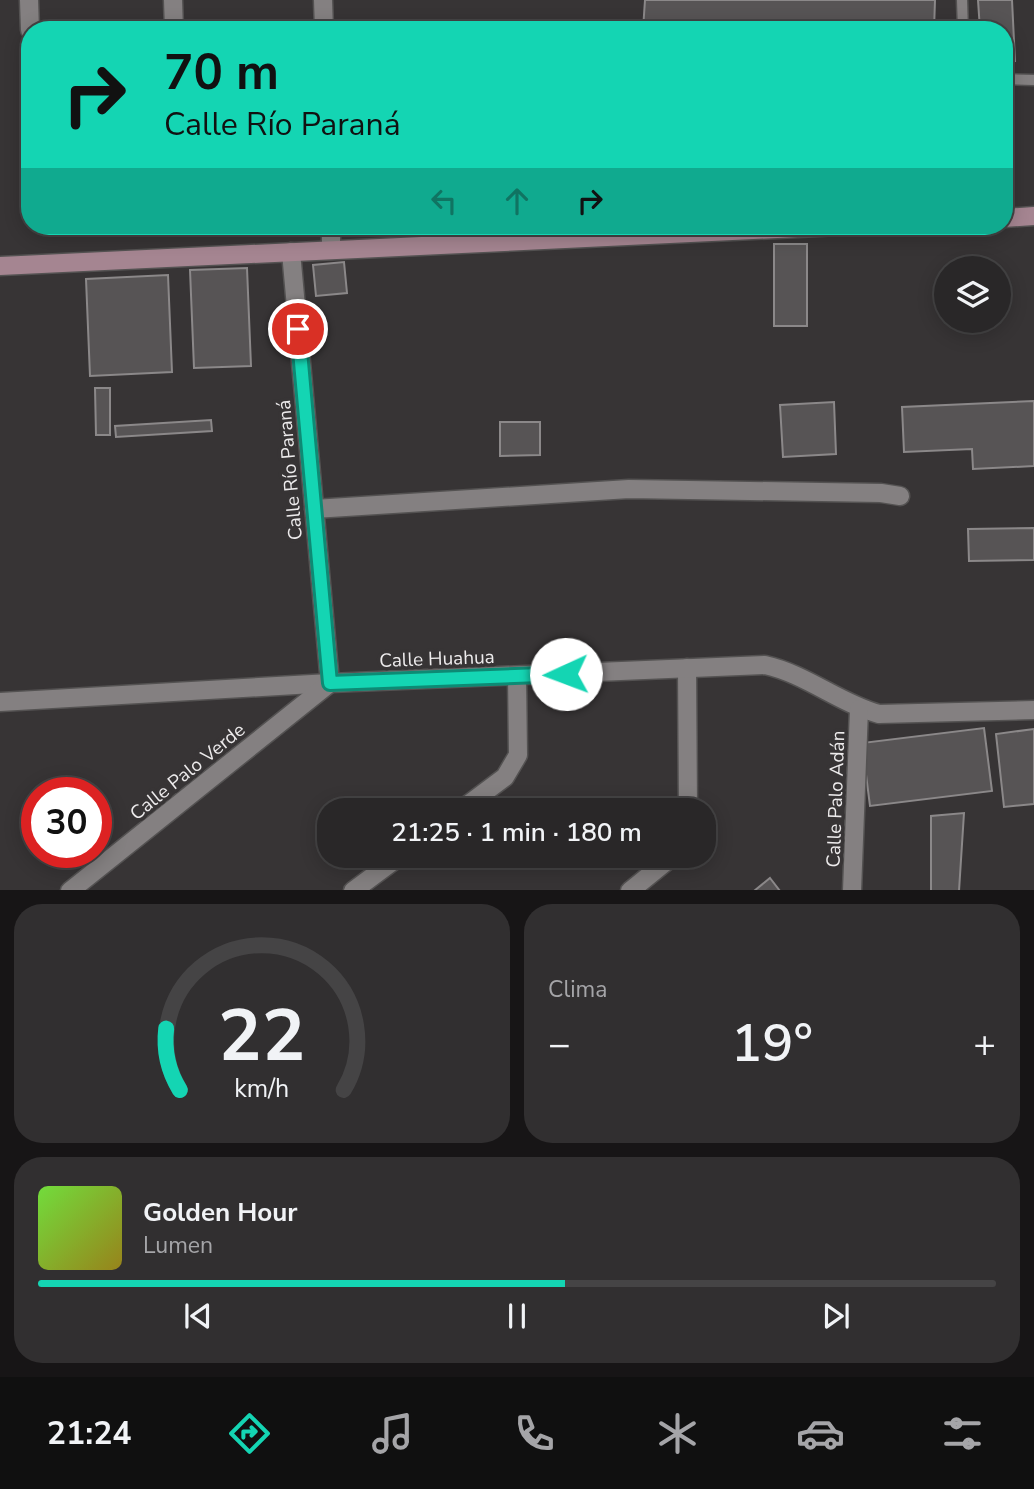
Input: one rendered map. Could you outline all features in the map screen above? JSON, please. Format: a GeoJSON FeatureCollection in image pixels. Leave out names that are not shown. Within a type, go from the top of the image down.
{"type":"FeatureCollection","features":[{"type":"Feature","properties":{"kind":"street"},"geometry":{"type":"LineString","coordinates":[[29,0],[30,21]]}},
{"type":"Feature","properties":{"kind":"street"},"geometry":{"type":"LineString","coordinates":[[173,0],[174,21]]}},
{"type":"Feature","properties":{"kind":"street"},"geometry":{"type":"LineString","coordinates":[[323,0],[324,21]]}},
{"type":"Feature","properties":{"kind":"street"},"geometry":{"type":"LineString","coordinates":[[1013,217],[1034,216]]}},
{"type":"Feature","properties":{"kind":"street"},"geometry":{"type":"LineString","coordinates":[[331,235],[331,250]]}},
{"type":"Feature","properties":{"kind":"street"},"geometry":{"type":"LineString","coordinates":[[0,266],[648,235]]}},
{"type":"Feature","properties":{"kind":"street","name":"Calle Río Paraná"},"geometry":{"type":"LineString","coordinates":[[291,252],[330,683]]}},
{"type":"Feature","properties":{"kind":"street"},"geometry":{"type":"LineString","coordinates":[[314,509],[629,489],[880,493],[900,496]]}},
{"type":"Feature","properties":{"kind":"street","name":"Calle Huahua"},"geometry":{"type":"LineString","coordinates":[[0,702],[330,683],[765,665],[780,668],[859,709],[898,716],[1034,710]]}},
{"type":"Feature","properties":{"kind":"street"},"geometry":{"type":"LineString","coordinates":[[687,668],[688,798]]}},
{"type":"Feature","properties":{"kind":"street"},"geometry":{"type":"LineString","coordinates":[[477,798],[505,777],[518,755],[517,676]]}},
{"type":"Feature","properties":{"kind":"street","name":"Calle Palo Verde"},"geometry":{"type":"LineString","coordinates":[[71,890],[330,683]]}},
{"type":"Feature","properties":{"kind":"street","name":"Calle Palo Adán"},"geometry":{"type":"LineString","coordinates":[[852,890],[859,709]]}},
{"type":"Feature","properties":{"kind":"street"},"geometry":{"type":"LineString","coordinates":[[354,890],[384,868]]}},
{"type":"Feature","properties":{"kind":"street"},"geometry":{"type":"LineString","coordinates":[[631,890],[658,868]]}},
{"type":"Feature","properties":{"kind":"lane"},"geometry":{"type":"LineString","coordinates":[[962,0],[963,21]]}},
{"type":"Feature","properties":{"kind":"lane"},"geometry":{"type":"LineString","coordinates":[[1013,79],[1034,80]]}},
{"type":"Feature","properties":{"kind":"building"},"geometry":{"type":"Polygon","coordinates":[[[645,0],[935,0],[934,21],[644,21],[645,0]]]}},
{"type":"Feature","properties":{"kind":"building"},"geometry":{"type":"Polygon","coordinates":[[[978,0],[1012,0],[1015,61],[1013,21],[979,21],[978,0]]]}},
{"type":"Feature","properties":{"kind":"building"},"geometry":{"type":"Polygon","coordinates":[[[774,244],[807,244],[807,326],[774,326],[774,244]]]}},
{"type":"Feature","properties":{"kind":"building"},"geometry":{"type":"Polygon","coordinates":[[[344,262],[347,293],[316,296],[313,265],[344,262]]]}},
{"type":"Feature","properties":{"kind":"building"},"geometry":{"type":"Polygon","coordinates":[[[247,268],[251,366],[194,368],[190,270],[247,268]]]}},
{"type":"Feature","properties":{"kind":"building"},"geometry":{"type":"Polygon","coordinates":[[[168,275],[172,372],[90,376],[86,279],[168,275]]]}},
{"type":"Feature","properties":{"kind":"building"},"geometry":{"type":"Polygon","coordinates":[[[95,388],[110,388],[110,435],[96,435],[95,388]]]}},
{"type":"Feature","properties":{"kind":"building"},"geometry":{"type":"Polygon","coordinates":[[[1034,401],[1034,466],[973,469],[972,449],[904,452],[902,407],[1034,401]]]}},
{"type":"Feature","properties":{"kind":"building"},"geometry":{"type":"Polygon","coordinates":[[[834,402],[836,454],[783,457],[780,405],[834,402]]]}},
{"type":"Feature","properties":{"kind":"building"},"geometry":{"type":"Polygon","coordinates":[[[211,420],[212,431],[116,437],[115,426],[211,420]]]}},
{"type":"Feature","properties":{"kind":"building"},"geometry":{"type":"Polygon","coordinates":[[[500,422],[540,422],[540,455],[500,456],[500,422]]]}},
{"type":"Feature","properties":{"kind":"building"},"geometry":{"type":"Polygon","coordinates":[[[1034,528],[1034,560],[969,561],[968,529],[1034,528]]]}},
{"type":"Feature","properties":{"kind":"building"},"geometry":{"type":"Polygon","coordinates":[[[984,728],[992,791],[870,806],[862,743],[984,728]]]}},
{"type":"Feature","properties":{"kind":"building"},"geometry":{"type":"Polygon","coordinates":[[[1034,729],[1034,804],[1004,807],[996,734],[1034,729]]]}},
{"type":"Feature","properties":{"kind":"building"},"geometry":{"type":"Polygon","coordinates":[[[964,813],[959,890],[931,890],[931,816],[964,813]]]}},
{"type":"Feature","properties":{"kind":"building"},"geometry":{"type":"Polygon","coordinates":[[[770,878],[779,890],[755,890],[770,878]]]}},
{"type":"Feature","properties":{"kind":"route"},"geometry":{"type":"LineString","coordinates":[[298,329],[330,683],[566,674]]}}]}
